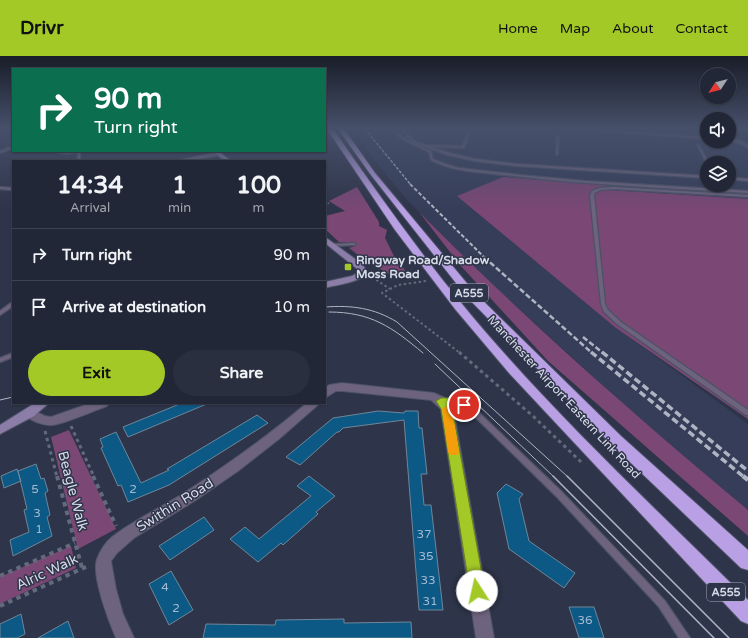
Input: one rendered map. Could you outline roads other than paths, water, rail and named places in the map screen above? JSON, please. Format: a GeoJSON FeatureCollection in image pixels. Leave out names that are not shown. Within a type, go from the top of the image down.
{"type":"FeatureCollection","features":[{"type":"Feature","properties":{"kind":"highway","name":"Manchester Airport Eastern Link Road"},"geometry":{"type":"LineString","coordinates":[[349,156],[398,228],[459,307],[514,370],[587,449],[748,614]]}},
{"type":"Feature","properties":{"kind":"highway","name":"Manchester Airport Eastern Link Road"},"geometry":{"type":"LineString","coordinates":[[360,156],[373,174],[471,295],[616,440],[748,562]]}},
{"type":"Feature","properties":{"kind":"street"},"geometry":{"type":"LineString","coordinates":[[184,160],[200,156]]}},
{"type":"Feature","properties":{"kind":"street"},"geometry":{"type":"LineString","coordinates":[[326,240],[359,266],[364,273],[354,278],[326,285]]}},
{"type":"Feature","properties":{"kind":"street"},"geometry":{"type":"LineString","coordinates":[[326,393],[333,388],[342,387],[434,397],[441,401],[447,408],[486,638]]}},
{"type":"Feature","properties":{"kind":"street"},"geometry":{"type":"LineString","coordinates":[[0,430],[30,413],[42,404]]}},
{"type":"Feature","properties":{"kind":"street"},"geometry":{"type":"LineString","coordinates":[[30,413],[43,420],[52,421],[100,404]]}},
{"type":"Feature","properties":{"kind":"street","name":"Swithin Road"},"geometry":{"type":"LineString","coordinates":[[124,638],[110,605],[104,560],[112,548],[122,538],[193,496],[260,447],[313,404]]}},
{"type":"Feature","properties":{"kind":"lane"},"geometry":{"type":"LineString","coordinates":[[431,156],[432,160],[435,162],[449,167],[557,179],[748,192]]}},
{"type":"Feature","properties":{"kind":"lane"},"geometry":{"type":"LineString","coordinates":[[461,156],[506,164],[700,177]]}},
{"type":"Feature","properties":{"kind":"lane"},"geometry":{"type":"LineString","coordinates":[[736,179],[748,180]]}},
{"type":"Feature","properties":{"kind":"lane"},"geometry":{"type":"LineString","coordinates":[[0,188],[12,189]]}},
{"type":"Feature","properties":{"kind":"lane"},"geometry":{"type":"LineString","coordinates":[[748,196],[613,188],[599,189],[592,194],[603,304],[606,311],[619,324],[748,414]]}},
{"type":"Feature","properties":{"kind":"lane"},"geometry":{"type":"LineString","coordinates":[[333,245],[354,244]]}},
{"type":"Feature","properties":{"kind":"lane"},"geometry":{"type":"LineString","coordinates":[[0,313],[12,305]]}},
{"type":"Feature","properties":{"kind":"lane"},"geometry":{"type":"LineString","coordinates":[[0,360],[12,355]]}},
{"type":"Feature","properties":{"kind":"lane"},"geometry":{"type":"LineString","coordinates":[[441,401],[456,401],[472,409],[559,494],[656,599],[685,638]]}},
{"type":"Feature","properties":{"kind":"tram line"},"geometry":{"type":"LineString","coordinates":[[326,307],[362,308],[380,313],[397,322],[568,477]]}},
{"type":"Feature","properties":{"kind":"tram line"},"geometry":{"type":"LineString","coordinates":[[329,312],[344,313],[369,318],[391,329],[423,353]]}},
{"type":"Feature","properties":{"kind":"tram line"},"geometry":{"type":"LineString","coordinates":[[435,364],[554,477]]}},
{"type":"Feature","properties":{"kind":"tram line"},"geometry":{"type":"LineString","coordinates":[[0,400],[12,397]]}},
{"type":"Feature","properties":{"kind":"tram line"},"geometry":{"type":"LineString","coordinates":[[554,477],[714,638]]}},
{"type":"Feature","properties":{"kind":"tram line"},"geometry":{"type":"LineString","coordinates":[[568,477],[729,638]]}},
{"type":"Feature","properties":{"kind":"railway"},"geometry":{"type":"LineString","coordinates":[[387,156],[411,185]]}},
{"type":"Feature","properties":{"kind":"railway"},"geometry":{"type":"LineString","coordinates":[[411,185],[485,258]]}},
{"type":"Feature","properties":{"kind":"railway"},"geometry":{"type":"LineString","coordinates":[[484,257],[592,353]]}},
{"type":"Feature","properties":{"kind":"railway"},"geometry":{"type":"LineString","coordinates":[[583,337],[603,353]]}},
{"type":"Feature","properties":{"kind":"railway"},"geometry":{"type":"LineString","coordinates":[[591,352],[744,477]]}},
{"type":"Feature","properties":{"kind":"railway"},"geometry":{"type":"LineString","coordinates":[[602,352],[748,471]]}},
{"type":"Feature","properties":{"kind":"railway"},"geometry":{"type":"LineString","coordinates":[[743,476],[748,480]]}},
{"type":"Feature","properties":{"kind":"place","name":"Ringway Road/Shadow Moss Road"},"geometry":{"type":"Point","coordinates":[348,267]}}]}
